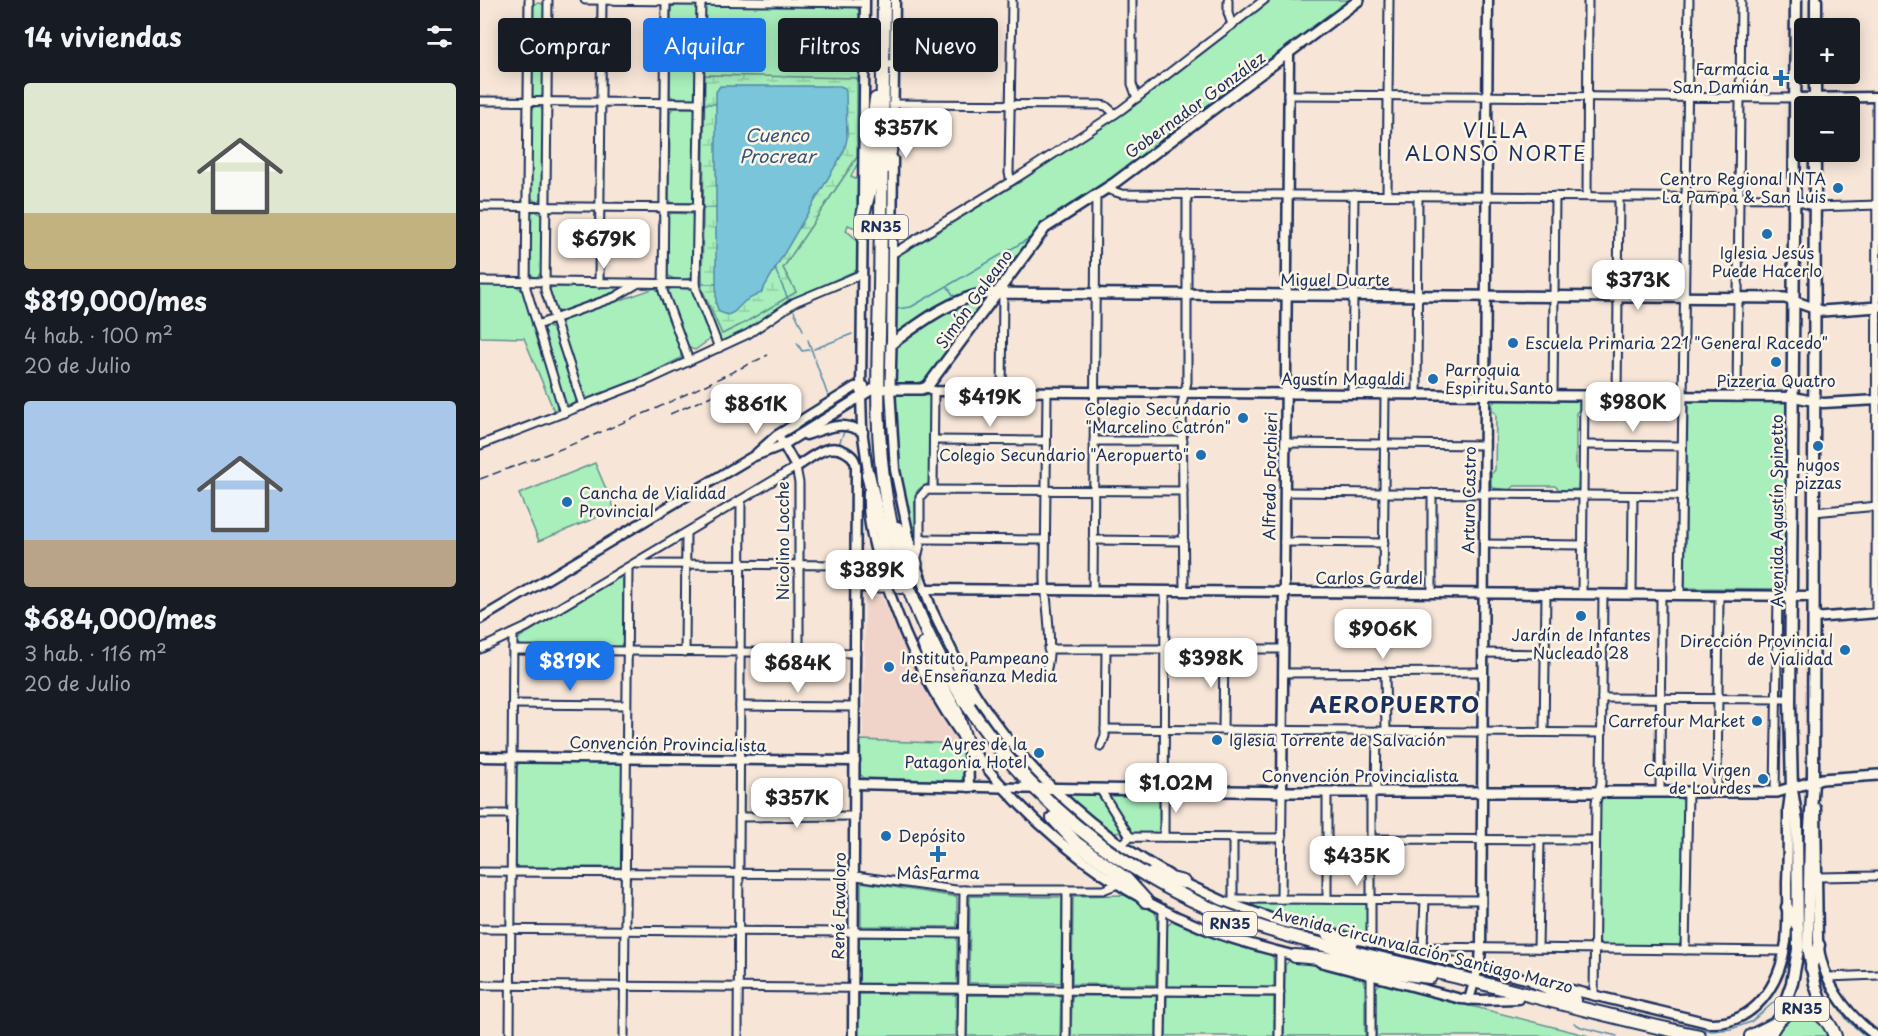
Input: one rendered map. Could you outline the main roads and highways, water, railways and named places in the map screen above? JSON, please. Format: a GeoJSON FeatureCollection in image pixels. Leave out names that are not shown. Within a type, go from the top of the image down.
{"type":"FeatureCollection","features":[{"type":"Feature","properties":{"kind":"highway","name":"Avenida Circunvalación Santiago Marzo"},"geometry":{"type":"LineString","coordinates":[[878,0],[879,18]]}},
{"type":"Feature","properties":{"kind":"highway","name":"Avenida Circunvalación Santiago Marzo"},"geometry":{"type":"LineString","coordinates":[[881,48],[884,0]]}},
{"type":"Feature","properties":{"kind":"highway","name":"Avenida Circunvalación Santiago Marzo"},"geometry":{"type":"LineString","coordinates":[[879,72],[877,95],[874,453],[878,499],[901,587],[924,644],[964,714],[990,748],[1029,788],[1083,833],[1122,861],[1154,881],[1230,916],[1285,934],[1444,973],[1471,989],[1662,1031]]}},
{"type":"Feature","properties":{"kind":"highway","name":"Avenida Circunvalación Santiago Marzo"},"geometry":{"type":"LineString","coordinates":[[880,72],[886,256],[875,388],[880,455],[893,535],[923,624],[961,696],[1053,818],[1082,842],[1153,888],[1202,913],[1274,938],[1471,989],[1662,1031],[1699,1036]]}},
{"type":"Feature","properties":{"kind":"highway"},"geometry":{"type":"LineString","coordinates":[[863,215],[871,185],[872,131],[877,95]]}},
{"type":"Feature","properties":{"kind":"highway"},"geometry":{"type":"LineString","coordinates":[[886,256],[886,173],[893,136]]}},
{"type":"Feature","properties":{"kind":"highway"},"geometry":{"type":"LineString","coordinates":[[880,455],[888,478],[898,532],[916,564]]}},
{"type":"Feature","properties":{"kind":"highway"},"geometry":{"type":"LineString","coordinates":[[868,474],[886,554],[901,587]]}},
{"type":"Feature","properties":{"kind":"highway"},"geometry":{"type":"LineString","coordinates":[[924,644],[935,674],[957,714],[966,742]]}},
{"type":"Feature","properties":{"kind":"highway"},"geometry":{"type":"LineString","coordinates":[[957,661],[969,698],[998,739],[1011,763]]}},
{"type":"Feature","properties":{"kind":"highway"},"geometry":{"type":"LineString","coordinates":[[1053,818],[1074,842],[1126,879],[1146,901]]}},
{"type":"Feature","properties":{"kind":"highway"},"geometry":{"type":"LineString","coordinates":[[1083,833],[1105,843],[1149,872],[1183,882]]}},
{"type":"Feature","properties":{"kind":"highway"},"geometry":{"type":"LineString","coordinates":[[1327,933],[1350,945],[1406,959],[1444,973]]}},
{"type":"Feature","properties":{"kind":"highway"},"geometry":{"type":"LineString","coordinates":[[1295,956],[1334,959],[1389,972],[1430,977]]}},
{"type":"Feature","properties":{"kind":"highway"},"geometry":{"type":"LineString","coordinates":[[1534,981],[1573,1000],[1621,1012],[1662,1031]]}},
{"type":"Feature","properties":{"kind":"highway","name":"RN35"},"geometry":{"type":"LineString","coordinates":[[1751,1036],[1763,1031],[1790,1011],[1807,1009],[1820,1014],[1830,1027]]}},
{"type":"Feature","properties":{"kind":"highway","name":"RN35"},"geometry":{"type":"LineString","coordinates":[[1769,1036],[1779,1019]]}},
{"type":"Feature","properties":{"kind":"main road","name":"Gobernador González"},"geometry":{"type":"LineString","coordinates":[[1045,228],[1106,189],[1359,0]]}},
{"type":"Feature","properties":{"kind":"main road","name":"Avenida Agustín Spinetto"},"geometry":{"type":"LineString","coordinates":[[1779,1019],[1795,972],[1798,931],[1797,819],[1792,787],[1790,699],[1796,0]]}},
{"type":"Feature","properties":{"kind":"main road"},"geometry":{"type":"LineString","coordinates":[[1816,0],[1816,18]]}},
{"type":"Feature","properties":{"kind":"main road"},"geometry":{"type":"LineString","coordinates":[[1815,162],[1813,782],[1809,828],[1808,940],[1811,969],[1830,1027],[1843,1036]]}},
{"type":"Feature","properties":{"kind":"main road","name":"Simón Galeano"},"geometry":{"type":"LineString","coordinates":[[930,389],[1045,228]]}},
{"type":"Feature","properties":{"kind":"main road","name":"Miguel Duarte"},"geometry":{"type":"LineString","coordinates":[[875,388],[891,344],[941,310],[977,295],[1001,290],[1095,293],[1793,300]]}},
{"type":"Feature","properties":{"kind":"main road"},"geometry":{"type":"LineString","coordinates":[[1793,300],[1824,311],[1877,307]]}},
{"type":"Feature","properties":{"kind":"main road","name":"Agustín Magaldi"},"geometry":{"type":"LineString","coordinates":[[875,388],[930,389]]}},
{"type":"Feature","properties":{"kind":"main road","name":"Convención Provincialista"},"geometry":{"type":"LineString","coordinates":[[1029,788],[1327,792],[1775,792],[1813,782],[1878,776]]}},
{"type":"Feature","properties":{"kind":"main road"},"geometry":{"type":"LineString","coordinates":[[1787,907],[1798,931]]}},
{"type":"Feature","properties":{"kind":"main road"},"geometry":{"type":"LineString","coordinates":[[1811,969],[1819,945]]}},
{"type":"Feature","properties":{"kind":"water","name":"Cuenco Procrear"},"geometry":{"type":"Polygon","coordinates":[[[720,86],[840,86],[845,88],[846,93],[847,139],[844,151],[761,293],[745,301],[728,315],[719,312],[716,304],[716,92],[720,86]]]}},
{"type":"Feature","properties":{"kind":"waterway"},"geometry":{"type":"LineString","coordinates":[[703,104],[716,104]]}},
{"type":"Feature","properties":{"kind":"waterway"},"geometry":{"type":"LineString","coordinates":[[701,208],[716,208]]}},
{"type":"Feature","properties":{"kind":"waterway"},"geometry":{"type":"LineString","coordinates":[[897,309],[911,307],[1035,235]]}},
{"type":"Feature","properties":{"kind":"waterway"},"geometry":{"type":"LineString","coordinates":[[775,269],[788,299]]}},
{"type":"Feature","properties":{"kind":"waterway"},"geometry":{"type":"LineString","coordinates":[[700,284],[716,284]]}},
{"type":"Feature","properties":{"kind":"waterway"},"geometry":{"type":"LineString","coordinates":[[948,287],[955,298]]}},
{"type":"Feature","properties":{"kind":"waterway"},"geometry":{"type":"LineString","coordinates":[[794,311],[803,330]]}},
{"type":"Feature","properties":{"kind":"waterway"},"geometry":{"type":"LineString","coordinates":[[814,349],[852,334]]}},
{"type":"Feature","properties":{"kind":"waterway"},"geometry":{"type":"LineString","coordinates":[[808,340],[828,396]]}},
{"type":"Feature","properties":{"kind":"waterway"},"geometry":{"type":"LineString","coordinates":[[797,343],[802,351],[809,350]]}},
{"type":"Feature","properties":{"kind":"waterway"},"geometry":{"type":"LineString","coordinates":[[839,444],[844,432]]}},
{"type":"Feature","properties":{"kind":"waterway"},"geometry":{"type":"LineString","coordinates":[[1667,1022],[1712,1031],[1731,1029],[1751,1022],[1780,998]]}},
{"type":"Feature","properties":{"kind":"waterway"},"geometry":{"type":"LineString","coordinates":[[1795,998],[1811,998]]}},
{"type":"Feature","properties":{"kind":"waterway"},"geometry":{"type":"LineString","coordinates":[[1826,998],[1833,1000],[1848,1021],[1865,1036]]}},
{"type":"Feature","properties":{"kind":"waterway"},"geometry":{"type":"LineString","coordinates":[[1574,1023],[1581,1027],[1617,1036]]}},
{"type":"Feature","properties":{"kind":"railway"},"geometry":{"type":"LineString","coordinates":[[480,479],[566,447],[657,408],[768,355]]}},
{"type":"Feature","properties":{"kind":"railway"},"geometry":{"type":"LineString","coordinates":[[670,414],[725,390]]}},
{"type":"Feature","properties":{"kind":"place","name":"Farmacia San Damián"},"geometry":{"type":"Point","coordinates":[1781,78]}},
{"type":"Feature","properties":{"kind":"place","name":"Centro Regional INTA La Pampa & San Luis"},"geometry":{"type":"Point","coordinates":[1838,188]}},
{"type":"Feature","properties":{"kind":"place","name":"Iglesia Jesús Puede Hacerlo"},"geometry":{"type":"Point","coordinates":[1767,234]}},
{"type":"Feature","properties":{"kind":"place","name":"Escuela Primaria 221 \"General Racedo\""},"geometry":{"type":"Point","coordinates":[1513,343]}},
{"type":"Feature","properties":{"kind":"place","name":"Pizzeria Quatro"},"geometry":{"type":"Point","coordinates":[1776,362]}},
{"type":"Feature","properties":{"kind":"place","name":"Parroquia Espiritu Santo"},"geometry":{"type":"Point","coordinates":[1433,379]}},
{"type":"Feature","properties":{"kind":"place","name":"Colegio Secundario \"Marcelino Catrón\""},"geometry":{"type":"Point","coordinates":[1243,418]}},
{"type":"Feature","properties":{"kind":"place","name":"hugos pizzas"},"geometry":{"type":"Point","coordinates":[1818,446]}},
{"type":"Feature","properties":{"kind":"place","name":"Colegio Secundario \"Aeropuerto\""},"geometry":{"type":"Point","coordinates":[1201,455]}},
{"type":"Feature","properties":{"kind":"place","name":"Cancha de Vialidad Provincial"},"geometry":{"type":"Point","coordinates":[567,502]}},
{"type":"Feature","properties":{"kind":"place","name":"Jardín de Infantes Nucleado 28"},"geometry":{"type":"Point","coordinates":[1581,616]}},
{"type":"Feature","properties":{"kind":"place","name":"Dirección Provincial de Vialidad"},"geometry":{"type":"Point","coordinates":[1845,650]}},
{"type":"Feature","properties":{"kind":"place","name":"Instituto Pampeano de Enseñanza Media"},"geometry":{"type":"Point","coordinates":[889,667]}},
{"type":"Feature","properties":{"kind":"place","name":"Carrefour Market"},"geometry":{"type":"Point","coordinates":[1757,721]}},
{"type":"Feature","properties":{"kind":"place","name":"Iglesia Torrente de Salvación"},"geometry":{"type":"Point","coordinates":[1217,740]}},
{"type":"Feature","properties":{"kind":"place","name":"Ayres de la Patagonia Hotel"},"geometry":{"type":"Point","coordinates":[1039,753]}},
{"type":"Feature","properties":{"kind":"place","name":"Capilla Virgen de Lourdes"},"geometry":{"type":"Point","coordinates":[1763,779]}},
{"type":"Feature","properties":{"kind":"place","name":"Depósito"},"geometry":{"type":"Point","coordinates":[886,836]}},
{"type":"Feature","properties":{"kind":"place","name":"MâsFarma"},"geometry":{"type":"Point","coordinates":[938,854]}},
{"type":"Feature","properties":{"kind":"district","name":"VILLA ALONSO NORTE"},"geometry":{"type":"Point","coordinates":[1496,142]}},
{"type":"Feature","properties":{"kind":"district","name":"AEROPUERTO"},"geometry":{"type":"Point","coordinates":[1395,705]}}]}
